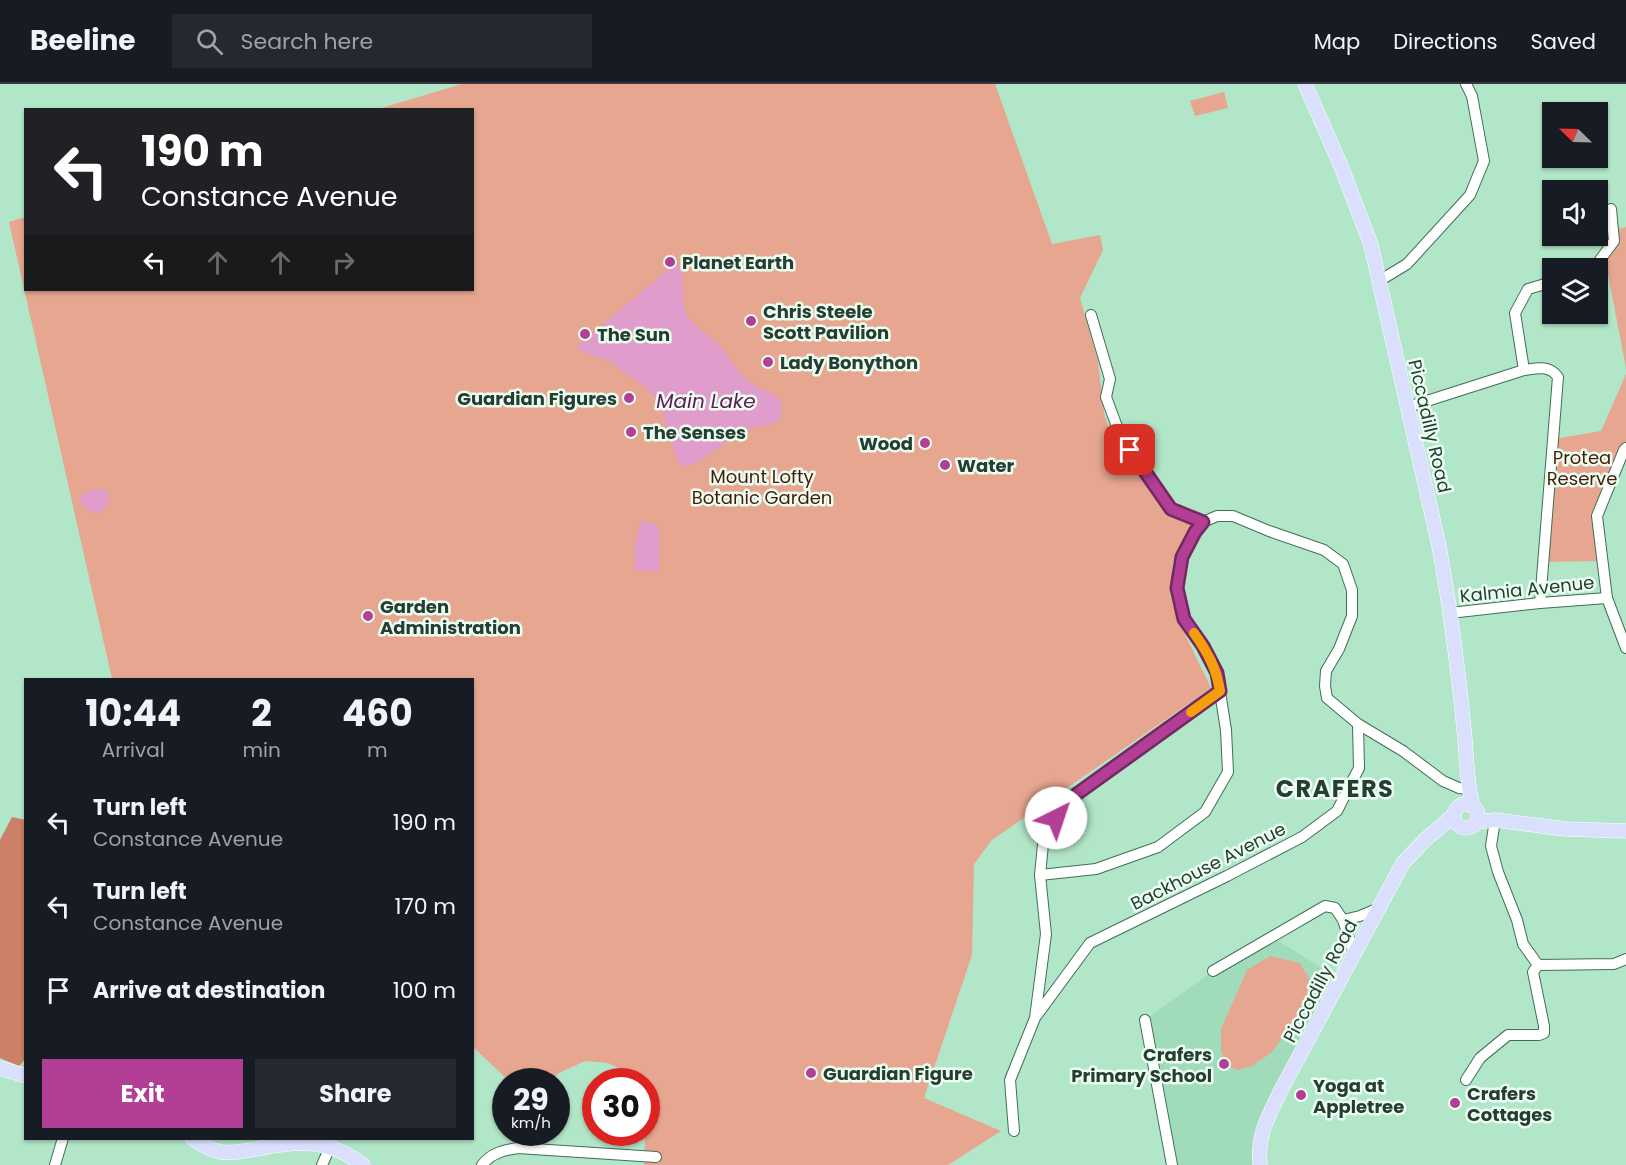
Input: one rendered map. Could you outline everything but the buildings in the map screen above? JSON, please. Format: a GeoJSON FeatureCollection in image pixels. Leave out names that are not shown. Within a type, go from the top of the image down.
{"type":"FeatureCollection","features":[{"type":"Feature","properties":{"kind":"main road","name":"Piccadilly Road"},"geometry":{"type":"LineString","coordinates":[[1305,84],[1349,186],[1371,245],[1439,546],[1465,731],[1468,789],[1475,813]]}},
{"type":"Feature","properties":{"kind":"main road"},"geometry":{"type":"LineString","coordinates":[[1456,816],[1468,789]]}},
{"type":"Feature","properties":{"kind":"main road"},"geometry":{"type":"LineString","coordinates":[[1456,816],[1466,804],[1475,813],[1495,820],[1564,829],[1626,831]]}},
{"type":"Feature","properties":{"kind":"main road"},"geometry":{"type":"LineString","coordinates":[[1456,816],[1465,828],[1472,826],[1475,813]]}},
{"type":"Feature","properties":{"kind":"main road","name":"Piccadilly Road"},"geometry":{"type":"LineString","coordinates":[[1260,1165],[1258,1149],[1265,1121],[1403,863],[1439,827],[1456,816]]}},
{"type":"Feature","properties":{"kind":"main road"},"geometry":{"type":"LineString","coordinates":[[0,1068],[24,1075]]}},
{"type":"Feature","properties":{"kind":"main road"},"geometry":{"type":"LineString","coordinates":[[195,1140],[209,1149],[231,1152],[303,1142],[330,1147],[352,1156],[363,1165]]}},
{"type":"Feature","properties":{"kind":"street"},"geometry":{"type":"LineString","coordinates":[[1379,281],[1407,264],[1470,195],[1484,161],[1472,96],[1466,84]]}},
{"type":"Feature","properties":{"kind":"street"},"geometry":{"type":"LineString","coordinates":[[1601,258],[1614,241],[1611,209]]}},
{"type":"Feature","properties":{"kind":"street"},"geometry":{"type":"LineString","coordinates":[[1524,370],[1515,313],[1528,289],[1542,285]]}},
{"type":"Feature","properties":{"kind":"street"},"geometry":{"type":"LineString","coordinates":[[1091,315],[1110,379],[1106,397],[1119,432],[1171,509],[1203,522]]}},
{"type":"Feature","properties":{"kind":"street"},"geometry":{"type":"LineString","coordinates":[[1408,407],[1524,370],[1543,367],[1554,371],[1558,377],[1540,603]]}},
{"type":"Feature","properties":{"kind":"street"},"geometry":{"type":"LineString","coordinates":[[1626,448],[1597,516],[1607,598],[1626,648]]}},
{"type":"Feature","properties":{"kind":"street"},"geometry":{"type":"LineString","coordinates":[[1040,875],[1096,869],[1158,847],[1205,812],[1228,772],[1226,730],[1217,673],[1203,646],[1184,619],[1177,588],[1182,557],[1195,532],[1203,522],[1217,516],[1233,516],[1324,550],[1342,564],[1353,590],[1352,616],[1339,649],[1326,671],[1327,698],[1358,724],[1403,751],[1443,781],[1468,789]]}},
{"type":"Feature","properties":{"kind":"street","name":"Kalmia Avenue"},"geometry":{"type":"LineString","coordinates":[[1450,613],[1607,598]]}},
{"type":"Feature","properties":{"kind":"street"},"geometry":{"type":"LineString","coordinates":[[1014,1131],[1010,1080],[1035,1018],[1046,934],[1040,875],[1044,834],[1067,801],[1220,691]]}},
{"type":"Feature","properties":{"kind":"street","name":"Backhouse Avenue"},"geometry":{"type":"LineString","coordinates":[[1035,1018],[1090,943],[1302,837],[1336,811],[1359,768],[1358,724]]}},
{"type":"Feature","properties":{"kind":"street"},"geometry":{"type":"LineString","coordinates":[[1495,820],[1491,846],[1498,872],[1517,920],[1523,944],[1538,965]]}},
{"type":"Feature","properties":{"kind":"street"},"geometry":{"type":"LineString","coordinates":[[1213,971],[1325,906],[1335,908],[1343,920],[1354,954]]}},
{"type":"Feature","properties":{"kind":"street"},"geometry":{"type":"LineString","coordinates":[[1343,920],[1379,908]]}},
{"type":"Feature","properties":{"kind":"street"},"geometry":{"type":"LineString","coordinates":[[1538,965],[1614,964],[1626,958]]}},
{"type":"Feature","properties":{"kind":"street"},"geometry":{"type":"LineString","coordinates":[[1466,1080],[1480,1058],[1508,1035],[1544,1033],[1533,972],[1538,965]]}},
{"type":"Feature","properties":{"kind":"street"},"geometry":{"type":"LineString","coordinates":[[1145,1020],[1172,1165]]}},
{"type":"Feature","properties":{"kind":"street"},"geometry":{"type":"LineString","coordinates":[[55,1165],[62,1140]]}},
{"type":"Feature","properties":{"kind":"street"},"geometry":{"type":"LineString","coordinates":[[322,1165],[330,1147]]}},
{"type":"Feature","properties":{"kind":"street"},"geometry":{"type":"LineString","coordinates":[[482,1165],[501,1151],[518,1148],[656,1157]]}},
{"type":"Feature","properties":{"kind":"shaded area"},"geometry":{"type":"Polygon","coordinates":[[[12,817],[24,820],[24,1060],[19,1066],[0,1058],[0,840],[12,817]]]}},
{"type":"Feature","properties":{"kind":"shaded area","name":"Crafers Primary School"},"geometry":{"type":"Polygon","coordinates":[[[1272,937],[1341,980],[1281,1090],[1260,1165],[1172,1165],[1145,1020],[1213,971],[1272,937]]]}},
{"type":"Feature","properties":{"kind":"green space","name":"Mount Lofty Botanic Garden"},"geometry":{"type":"Polygon","coordinates":[[[462,84],[995,84],[1052,244],[1100,235],[1103,250],[1080,298],[1098,361],[1104,413],[1116,452],[1171,509],[1195,527],[1173,562],[1170,594],[1177,618],[1211,688],[992,840],[974,864],[972,955],[924,1098],[1001,1131],[948,1165],[644,1165],[645,1146],[660,1146],[660,1068],[618,1068],[608,1063],[585,1061],[570,1068],[495,1068],[474,1048],[474,678],[112,678],[25,291],[474,291],[474,108],[381,108],[462,84]]]}},
{"type":"Feature","properties":{"kind":"green space"},"geometry":{"type":"Polygon","coordinates":[[[1224,92],[1228,108],[1195,116],[1190,101],[1224,92]]]}},
{"type":"Feature","properties":{"kind":"green space","name":"Mount Lofty Botanic Garden"},"geometry":{"type":"Polygon","coordinates":[[[24,217],[24,289],[9,222],[24,217]]]}},
{"type":"Feature","properties":{"kind":"green space"},"geometry":{"type":"Polygon","coordinates":[[[1626,227],[1626,368],[1608,275],[1608,258],[1605,258],[1604,254],[1613,230],[1626,227]]]}},
{"type":"Feature","properties":{"kind":"green space","name":"Protea Reserve"},"geometry":{"type":"Polygon","coordinates":[[[1626,374],[1626,448],[1597,516],[1602,561],[1543,562],[1553,439],[1601,431],[1626,374]]]}},
{"type":"Feature","properties":{"kind":"green space"},"geometry":{"type":"Polygon","coordinates":[[[1270,956],[1300,963],[1309,978],[1307,998],[1293,1023],[1272,1052],[1252,1066],[1238,1070],[1227,1066],[1221,1050],[1221,1029],[1247,970],[1270,956]]]}},
{"type":"Feature","properties":{"kind":"water","name":"Main Lake"},"geometry":{"type":"Polygon","coordinates":[[[676,265],[682,271],[684,307],[688,318],[722,348],[746,379],[776,396],[782,407],[780,419],[776,422],[744,431],[698,462],[682,467],[673,448],[662,409],[653,395],[642,384],[621,371],[613,362],[587,354],[576,347],[676,265]]]}},
{"type":"Feature","properties":{"kind":"water"},"geometry":{"type":"Polygon","coordinates":[[[92,490],[108,490],[109,502],[99,514],[88,510],[81,503],[81,495],[92,490]]]}},
{"type":"Feature","properties":{"kind":"water"},"geometry":{"type":"Polygon","coordinates":[[[642,520],[656,524],[660,533],[659,572],[635,570],[635,543],[642,520]]]}},
{"type":"Feature","properties":{"kind":"slow traffic"},"geometry":{"type":"LineString","coordinates":[[1191,712],[1220,691],[1217,673],[1194,633]]}},
{"type":"Feature","properties":{"kind":"place","name":"Planet Earth"},"geometry":{"type":"Point","coordinates":[670,262]}},
{"type":"Feature","properties":{"kind":"place","name":"Chris Steele Scott Pavilion"},"geometry":{"type":"Point","coordinates":[751,321]}},
{"type":"Feature","properties":{"kind":"place","name":"The Sun"},"geometry":{"type":"Point","coordinates":[585,334]}},
{"type":"Feature","properties":{"kind":"place","name":"Lady Bonython"},"geometry":{"type":"Point","coordinates":[768,362]}},
{"type":"Feature","properties":{"kind":"place","name":"Guardian Figures"},"geometry":{"type":"Point","coordinates":[629,398]}},
{"type":"Feature","properties":{"kind":"place","name":"The Senses"},"geometry":{"type":"Point","coordinates":[631,432]}},
{"type":"Feature","properties":{"kind":"place","name":"Wood"},"geometry":{"type":"Point","coordinates":[925,443]}},
{"type":"Feature","properties":{"kind":"place","name":"Water"},"geometry":{"type":"Point","coordinates":[945,465]}},
{"type":"Feature","properties":{"kind":"place","name":"Garden Administration"},"geometry":{"type":"Point","coordinates":[368,616]}},
{"type":"Feature","properties":{"kind":"place","name":"Crafers Primary School"},"geometry":{"type":"Point","coordinates":[1224,1064]}},
{"type":"Feature","properties":{"kind":"place","name":"Guardian Figure"},"geometry":{"type":"Point","coordinates":[811,1073]}},
{"type":"Feature","properties":{"kind":"place","name":"Yoga at Appletree"},"geometry":{"type":"Point","coordinates":[1301,1095]}},
{"type":"Feature","properties":{"kind":"place","name":"Crafers Cottages"},"geometry":{"type":"Point","coordinates":[1455,1103]}},
{"type":"Feature","properties":{"kind":"district","name":"CRAFERS"},"geometry":{"type":"Point","coordinates":[1335,788]}},
{"type":"Feature","properties":{"kind":"route"},"geometry":{"type":"LineString","coordinates":[[1056,818],[1067,801],[1220,691],[1217,673],[1203,646],[1184,619],[1177,588],[1182,557],[1203,522],[1171,509],[1130,450]]}}]}
